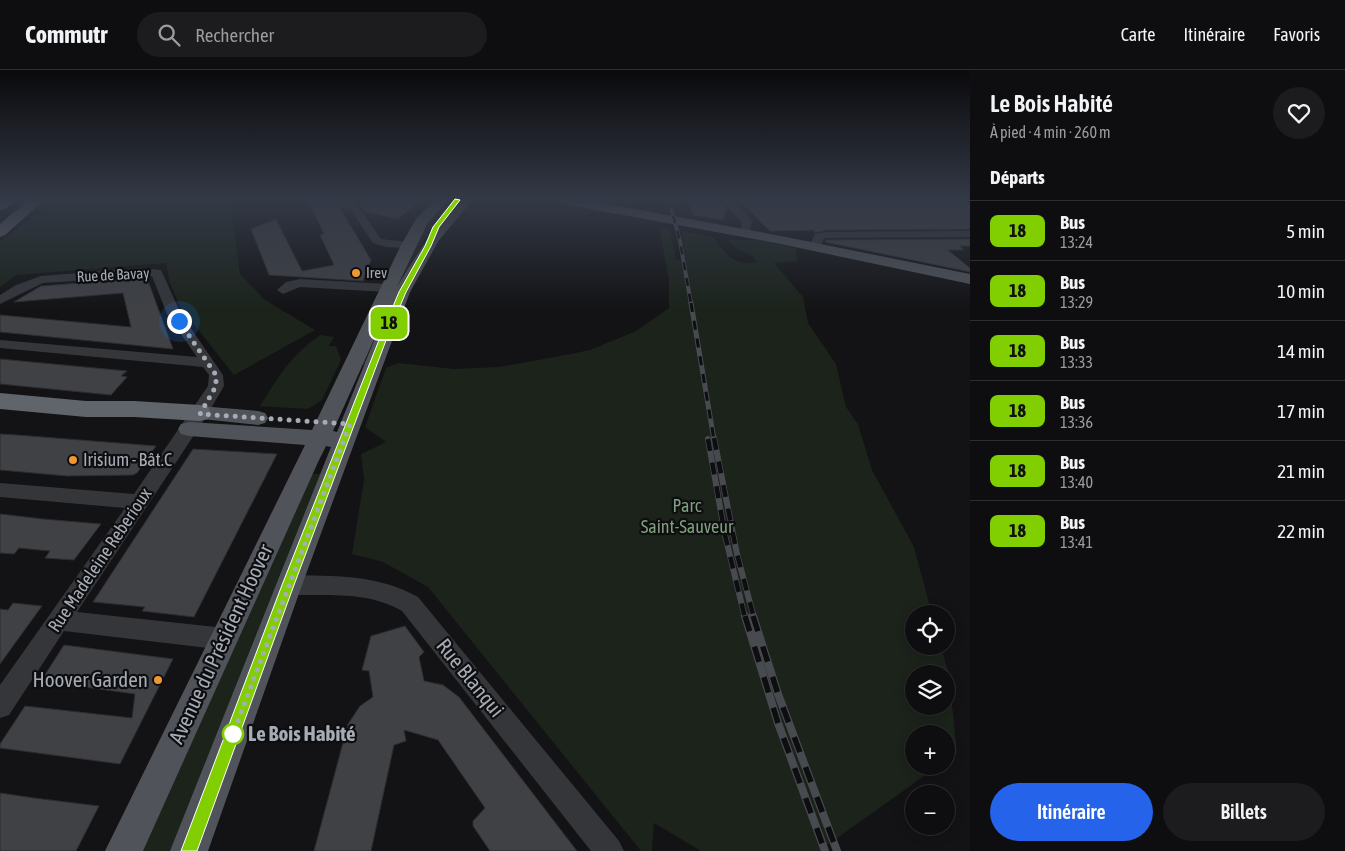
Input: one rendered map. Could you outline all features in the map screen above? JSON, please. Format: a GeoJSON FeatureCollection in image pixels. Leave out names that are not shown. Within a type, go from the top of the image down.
{"type":"FeatureCollection","features":[{"type":"Feature","properties":{"kind":"highway"},"geometry":{"type":"LineString","coordinates":[[0,402],[86,409],[134,409],[194,421]]}},
{"type":"Feature","properties":{"kind":"highway"},"geometry":{"type":"LineString","coordinates":[[0,412],[194,421]]}},
{"type":"Feature","properties":{"kind":"main road"},"geometry":{"type":"LineString","coordinates":[[340,429],[364,362],[387,288],[413,236]]}},
{"type":"Feature","properties":{"kind":"main road"},"geometry":{"type":"LineString","coordinates":[[340,429],[338,400],[364,362],[432,236]]}},
{"type":"Feature","properties":{"kind":"main road"},"geometry":{"type":"LineString","coordinates":[[428,246],[436,236]]}},
{"type":"Feature","properties":{"kind":"main road"},"geometry":{"type":"LineString","coordinates":[[764,236],[970,279]]}},
{"type":"Feature","properties":{"kind":"main road"},"geometry":{"type":"LineString","coordinates":[[194,421],[340,429]]}},
{"type":"Feature","properties":{"kind":"main road","name":"Avenue du Président Hoover"},"geometry":{"type":"LineString","coordinates":[[189,851],[288,585],[340,429]]}},
{"type":"Feature","properties":{"kind":"main road","name":"Avenue du Président Hoover"},"geometry":{"type":"LineString","coordinates":[[124,851],[225,639],[340,429]]}},
{"type":"Feature","properties":{"kind":"street"},"geometry":{"type":"LineString","coordinates":[[374,236],[377,241],[382,243],[408,245]]}},
{"type":"Feature","properties":{"kind":"street"},"geometry":{"type":"LineString","coordinates":[[816,246],[819,236]]}},
{"type":"Feature","properties":{"kind":"street","name":"Rue de Bavay"},"geometry":{"type":"LineString","coordinates":[[0,300],[20,288],[41,280],[154,272],[160,276],[176,317],[216,375],[216,386],[194,421]]}},
{"type":"Feature","properties":{"kind":"street"},"geometry":{"type":"LineString","coordinates":[[283,290],[290,285],[300,283],[387,288]]}},
{"type":"Feature","properties":{"kind":"street"},"geometry":{"type":"LineString","coordinates":[[0,344],[209,363]]}},
{"type":"Feature","properties":{"kind":"street","name":"Rue Madeleine Reberioux"},"geometry":{"type":"LineString","coordinates":[[0,706],[194,421]]}},
{"type":"Feature","properties":{"kind":"street"},"geometry":{"type":"LineString","coordinates":[[0,490],[140,502]]}},
{"type":"Feature","properties":{"kind":"street","name":"Rue Blanqui"},"geometry":{"type":"LineString","coordinates":[[288,585],[358,587],[384,590],[397,595],[410,604],[609,851]]}},
{"type":"Feature","properties":{"kind":"street"},"geometry":{"type":"LineString","coordinates":[[59,620],[225,639]]}},
{"type":"Feature","properties":{"kind":"green space"},"geometry":{"type":"Polygon","coordinates":[[[6,236],[235,236],[240,274],[265,300],[315,330],[234,375],[180,307],[170,283],[166,263],[16,275],[0,287],[0,241],[6,236]]]}},
{"type":"Feature","properties":{"kind":"green space"},"geometry":{"type":"Polygon","coordinates":[[[420,236],[426,236],[394,300],[366,365],[361,365],[393,288],[420,236]]]}},
{"type":"Feature","properties":{"kind":"green space","name":"Parc Saint-Sauveur"},"geometry":{"type":"Polygon","coordinates":[[[661,236],[671,236],[676,260],[686,261],[683,236],[713,237],[731,258],[736,261],[749,263],[757,262],[752,256],[738,250],[729,240],[760,240],[796,248],[797,261],[774,263],[803,297],[808,323],[836,364],[846,407],[858,424],[872,470],[914,547],[930,605],[905,605],[905,655],[943,655],[946,665],[905,665],[905,715],[953,715],[954,725],[905,725],[905,775],[925,775],[911,785],[905,785],[905,790],[819,851],[701,851],[654,823],[652,851],[641,851],[428,587],[383,562],[352,554],[364,480],[361,454],[386,442],[365,427],[386,368],[398,363],[454,369],[499,367],[590,350],[636,331],[669,308],[669,280],[661,236]]]}},
{"type":"Feature","properties":{"kind":"green space"},"geometry":{"type":"Polygon","coordinates":[[[320,335],[334,337],[329,346],[336,346],[341,360],[322,400],[308,409],[260,406],[286,367],[300,351],[320,335]]]}},
{"type":"Feature","properties":{"kind":"green space"},"geometry":{"type":"Polygon","coordinates":[[[312,474],[322,474],[177,851],[139,851],[312,474]]]}},
{"type":"Feature","properties":{"kind":"green space","name":"Parc Saint-Sauveur"},"geometry":{"type":"Polygon","coordinates":[[[955,734],[957,753],[955,754],[955,734]]]}},
{"type":"Feature","properties":{"kind":"building"},"geometry":{"type":"Polygon","coordinates":[[[254,236],[285,236],[302,271],[334,265],[321,236],[357,236],[371,260],[363,281],[269,275],[254,236]]]}},
{"type":"Feature","properties":{"kind":"building"},"geometry":{"type":"Polygon","coordinates":[[[970,239],[970,246],[960,246],[964,250],[948,250],[970,268],[970,272],[825,242],[826,240],[970,239]]]}},
{"type":"Feature","properties":{"kind":"building"},"geometry":{"type":"Polygon","coordinates":[[[147,278],[173,349],[0,332],[0,315],[131,327],[123,293],[14,302],[41,286],[147,278]]]}},
{"type":"Feature","properties":{"kind":"building"},"geometry":{"type":"Polygon","coordinates":[[[0,359],[127,371],[121,376],[127,377],[111,395],[0,384],[0,359]]]}},
{"type":"Feature","properties":{"kind":"building","name":"Irisium - Bât.C"},"geometry":{"type":"Polygon","coordinates":[[[0,434],[156,446],[137,473],[133,475],[67,476],[0,470],[0,434]]]}},
{"type":"Feature","properties":{"kind":"building"},"geometry":{"type":"Polygon","coordinates":[[[193,449],[277,454],[194,617],[142,611],[145,607],[93,602],[193,449]]]}},
{"type":"Feature","properties":{"kind":"building"},"geometry":{"type":"Polygon","coordinates":[[[0,514],[101,524],[74,560],[45,558],[50,551],[19,548],[14,554],[0,553],[0,514]]]}},
{"type":"Feature","properties":{"kind":"building"},"geometry":{"type":"Polygon","coordinates":[[[13,603],[42,606],[0,664],[0,609],[8,610],[13,603]]]}},
{"type":"Feature","properties":{"kind":"building"},"geometry":{"type":"Polygon","coordinates":[[[405,626],[424,652],[419,657],[424,681],[443,685],[459,697],[577,851],[490,851],[473,826],[473,821],[485,808],[438,740],[404,730],[406,741],[394,745],[371,851],[314,851],[348,724],[360,706],[373,697],[369,671],[362,670],[371,636],[405,626]]]}},
{"type":"Feature","properties":{"kind":"building"},"geometry":{"type":"Polygon","coordinates":[[[64,645],[173,659],[120,764],[0,748],[0,744],[25,706],[132,718],[135,694],[41,681],[64,645]]]}},
{"type":"Feature","properties":{"kind":"building"},"geometry":{"type":"Polygon","coordinates":[[[0,793],[99,806],[76,851],[0,851],[0,793]]]}},
{"type":"Feature","properties":{"kind":"railway"},"geometry":{"type":"LineString","coordinates":[[679,236],[691,304]]}},
{"type":"Feature","properties":{"kind":"railway"},"geometry":{"type":"LineString","coordinates":[[691,303],[714,440]]}},
{"type":"Feature","properties":{"kind":"railway"},"geometry":{"type":"LineString","coordinates":[[714,438],[737,554],[754,618]]}},
{"type":"Feature","properties":{"kind":"railway"},"geometry":{"type":"LineString","coordinates":[[708,439],[725,535],[745,618]]}},
{"type":"Feature","properties":{"kind":"railway"},"geometry":{"type":"LineString","coordinates":[[745,616],[778,723],[825,851]]}},
{"type":"Feature","properties":{"kind":"railway"},"geometry":{"type":"LineString","coordinates":[[753,616],[778,694],[837,851]]}},
{"type":"Feature","properties":{"kind":"bus line","name":"18"},"geometry":{"type":"LineString","coordinates":[[189,851],[384,335],[402,292],[431,236]]}},
{"type":"Feature","properties":{"kind":"place","name":"Irev"},"geometry":{"type":"Point","coordinates":[356,273]}},
{"type":"Feature","properties":{"kind":"place","name":"Irisium - Bât.C"},"geometry":{"type":"Point","coordinates":[73,460]}},
{"type":"Feature","properties":{"kind":"place","name":"Hoover Garden"},"geometry":{"type":"Point","coordinates":[158,680]}},
{"type":"Feature","properties":{"kind":"place","name":"Le Bois Habité"},"geometry":{"type":"Point","coordinates":[233,734]}},
{"type":"Feature","properties":{"kind":"route"},"geometry":{"type":"LineString","coordinates":[[179,321],[216,375],[216,386],[200,414],[350,424],[233,734]]}}]}
